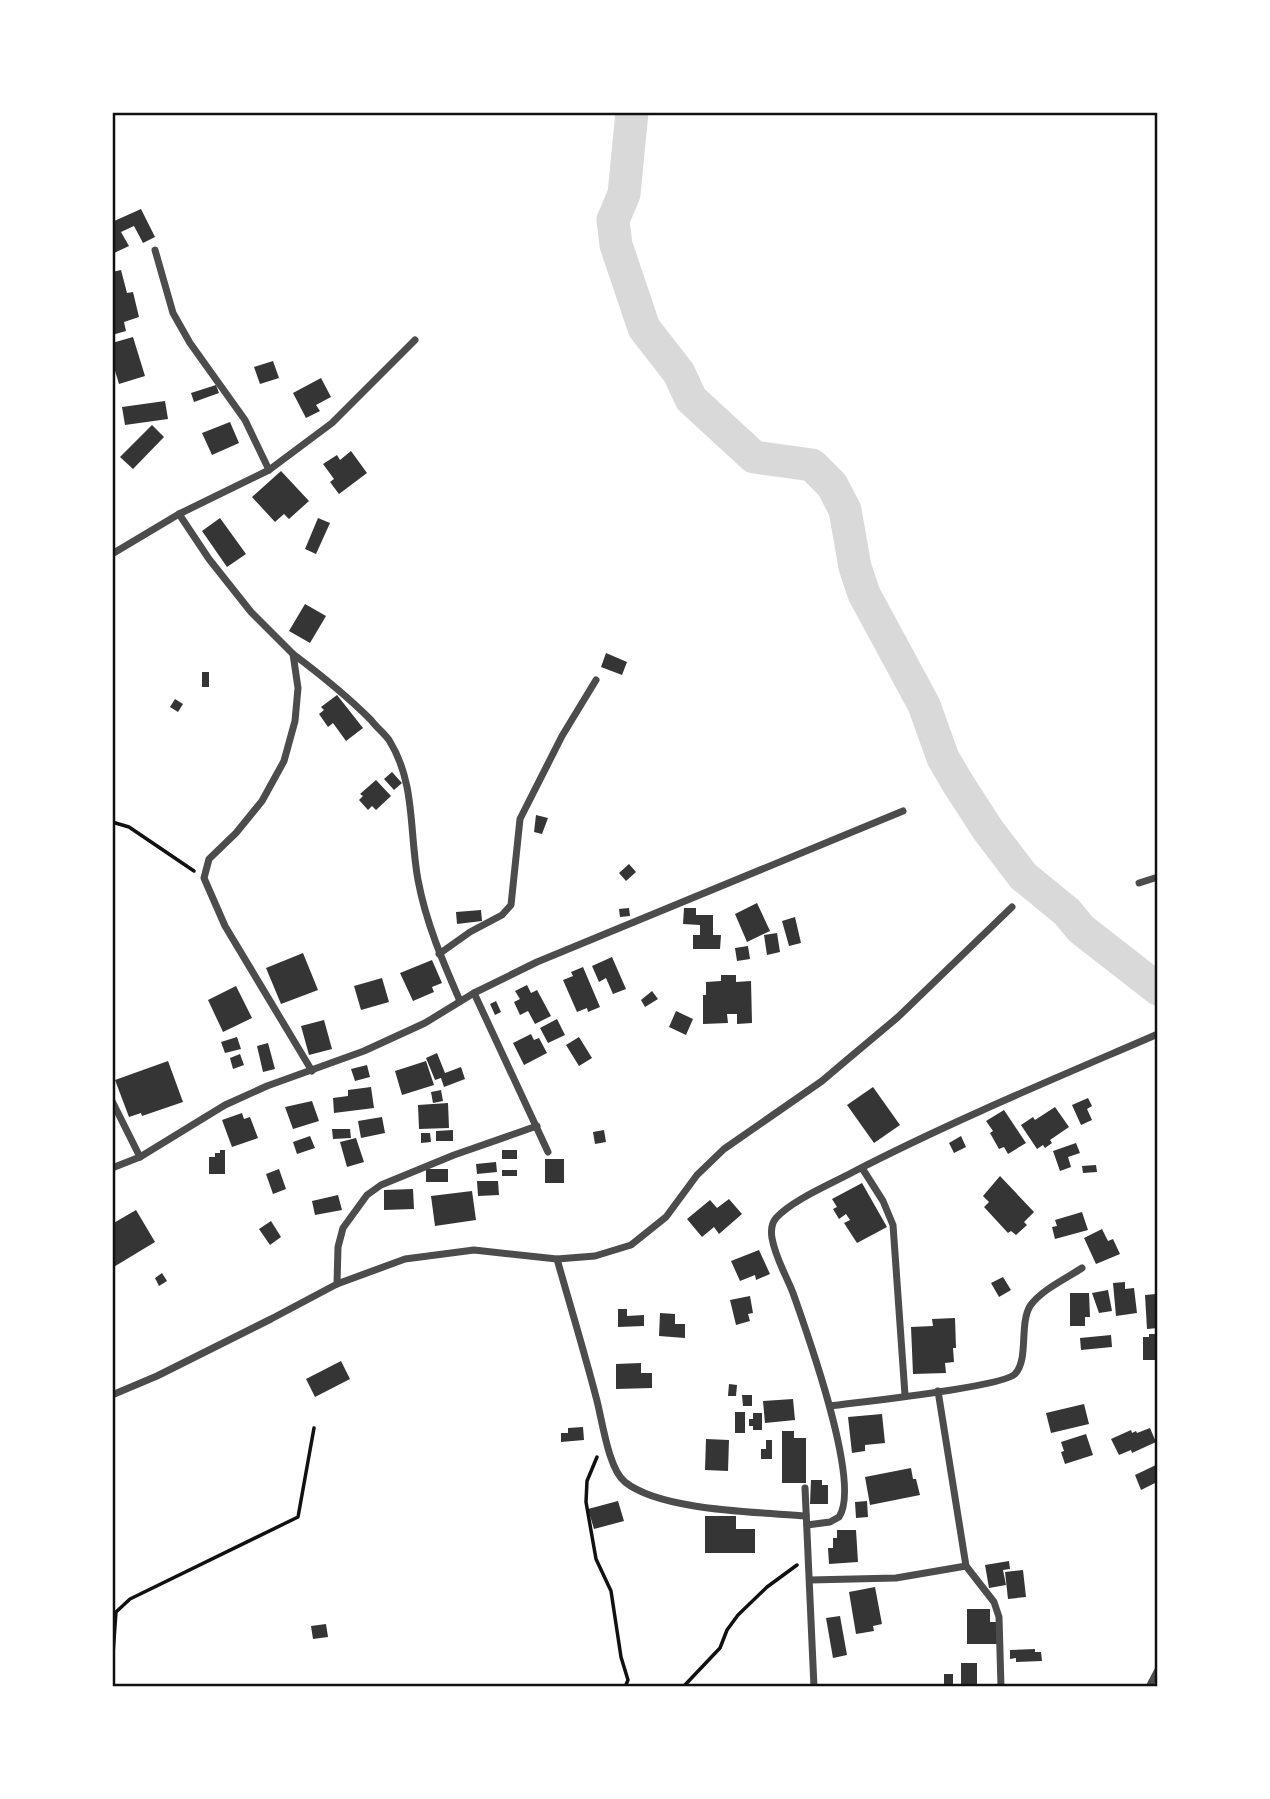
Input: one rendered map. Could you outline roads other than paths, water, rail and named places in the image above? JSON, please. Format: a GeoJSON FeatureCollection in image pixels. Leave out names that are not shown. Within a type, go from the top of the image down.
{"type":"FeatureCollection","features":[{"type":"Feature","properties":{"kind":"street"},"geometry":{"type":"LineString","coordinates":[[156,250],[173,313],[190,343],[245,419],[269,470]]}},
{"type":"Feature","properties":{"kind":"street"},"geometry":{"type":"LineString","coordinates":[[112,554],[179,514],[269,470],[332,423],[415,340]]}},
{"type":"Feature","properties":{"kind":"street"},"geometry":{"type":"LineString","coordinates":[[179,514],[209,559],[251,612],[293,654],[342,692],[388,739],[408,789],[418,879],[439,954],[460,1001]]}},
{"type":"Feature","properties":{"kind":"street"},"geometry":{"type":"LineString","coordinates":[[293,654],[297,699],[295,721],[284,761],[262,801],[236,833],[209,859],[204,878],[225,926],[312,1070]]}},
{"type":"Feature","properties":{"kind":"street"},"geometry":{"type":"LineString","coordinates":[[439,954],[470,932],[502,915],[510,905],[520,819],[562,736],[596,680]]}},
{"type":"Feature","properties":{"kind":"street"},"geometry":{"type":"LineString","coordinates":[[112,1168],[140,1157],[225,1105],[413,1029],[474,993],[537,962],[903,811]]}},
{"type":"Feature","properties":{"kind":"street"},"geometry":{"type":"LineString","coordinates":[[1139,883],[1158,877]]}},
{"type":"Feature","properties":{"kind":"street"},"geometry":{"type":"LineString","coordinates":[[112,1395],[191,1359],[337,1284],[405,1259],[474,1250],[557,1259],[595,1256],[631,1245],[666,1217],[696,1175],[724,1149],[821,1081],[898,1017],[1012,907]]}},
{"type":"Feature","properties":{"kind":"street"},"geometry":{"type":"LineString","coordinates":[[474,993],[548,1152]]}},
{"type":"Feature","properties":{"kind":"street"},"geometry":{"type":"LineString","coordinates":[[807,1525],[835,1520],[845,1505],[831,1406],[772,1241],[771,1229],[776,1218],[809,1195],[862,1168],[1042,1084],[1158,1034]]}},
{"type":"Feature","properties":{"kind":"street"},"geometry":{"type":"LineString","coordinates":[[112,1101],[140,1157]]}},
{"type":"Feature","properties":{"kind":"street"},"geometry":{"type":"LineString","coordinates":[[337,1284],[338,1247],[343,1228],[367,1195],[381,1185],[442,1160],[537,1126]]}},
{"type":"Feature","properties":{"kind":"street"},"geometry":{"type":"LineString","coordinates":[[862,1168],[883,1200],[893,1225],[905,1395]]}},
{"type":"Feature","properties":{"kind":"street"},"geometry":{"type":"LineString","coordinates":[[557,1259],[606,1437],[622,1481],[649,1494],[688,1505],[806,1516]]}},
{"type":"Feature","properties":{"kind":"street"},"geometry":{"type":"LineString","coordinates":[[831,1406],[1001,1381],[1014,1375],[1020,1366],[1025,1320],[1031,1305],[1082,1268]]}},
{"type":"Feature","properties":{"kind":"street"},"geometry":{"type":"LineString","coordinates":[[938,1391],[966,1566],[994,1602],[999,1617],[1001,1687]]}},
{"type":"Feature","properties":{"kind":"street"},"geometry":{"type":"LineString","coordinates":[[805,1488],[814,1687]]}},
{"type":"Feature","properties":{"kind":"street"},"geometry":{"type":"LineString","coordinates":[[810,1580],[896,1578],[966,1566]]}},
{"type":"Feature","properties":{"kind":"street"},"geometry":{"type":"LineString","coordinates":[[1149,1687],[1158,1670]]}},
{"type":"Feature","properties":{"kind":"waterway"},"geometry":{"type":"LineString","coordinates":[[632,112],[624,194],[613,220],[616,245],[644,328],[679,373],[691,399],[754,457],[812,465],[832,485],[845,510],[855,567],[864,594],[924,705],[943,758],[988,830],[1023,876],[1067,912],[1081,929],[1158,989]]}}]}
